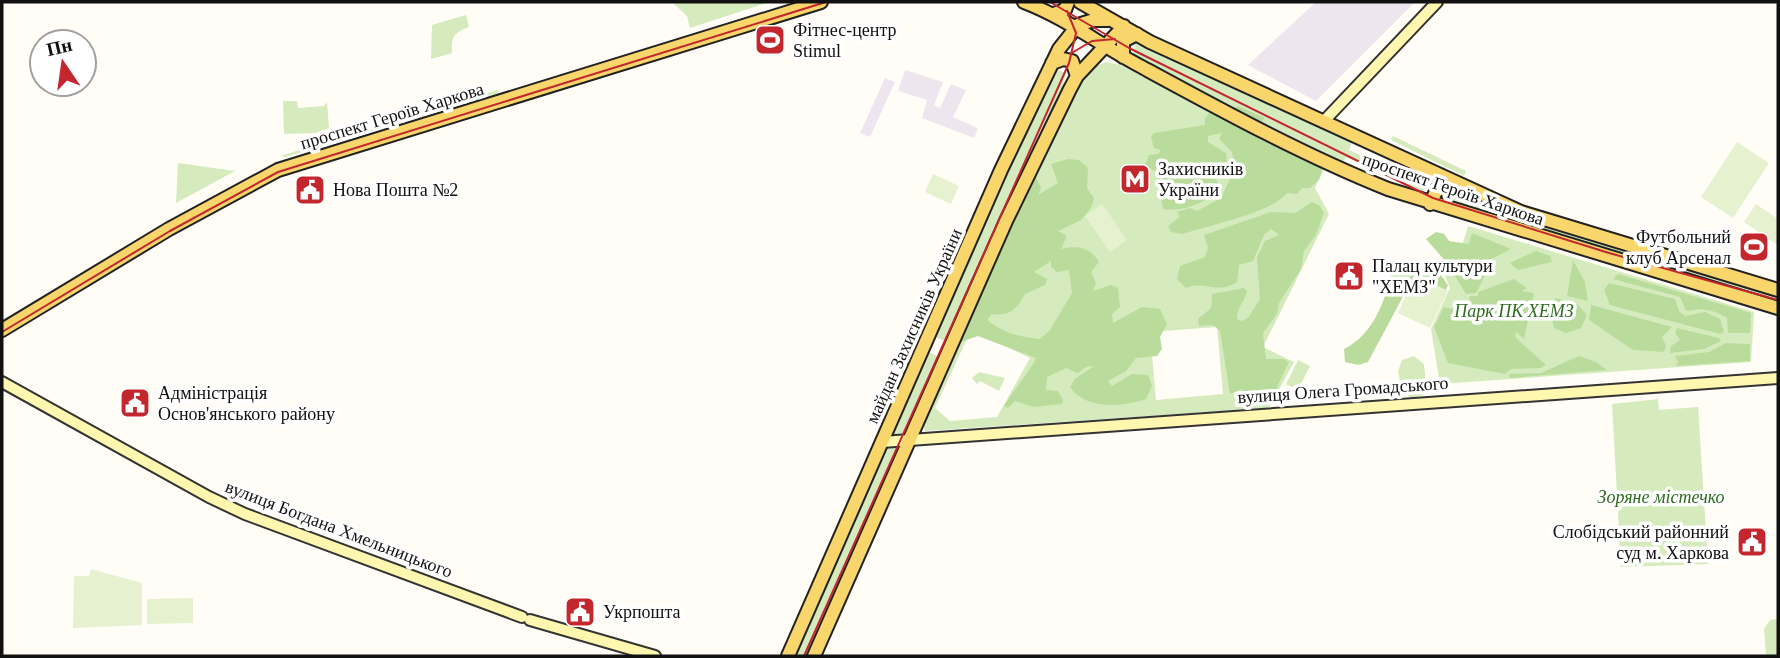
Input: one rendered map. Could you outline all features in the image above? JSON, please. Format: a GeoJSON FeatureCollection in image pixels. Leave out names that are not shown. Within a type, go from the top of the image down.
{"type":"FeatureCollection","features":[{"type":"Feature","properties":{"kind":"main road","name":"проспект Героїв Харкова"},"geometry":{"type":"LineString","coordinates":[[2,330],[169,229],[278,170],[821,2]]}},
{"type":"Feature","properties":{"kind":"main road","name":"проспект Героїв Харкова"},"geometry":{"type":"LineString","coordinates":[[1024,2],[1054,15],[1123,57],[1351,174],[1430,204],[1778,308]]}},
{"type":"Feature","properties":{"kind":"main road"},"geometry":{"type":"LineString","coordinates":[[1059,48],[1063,27],[1054,15],[1065,10],[1068,2]]}},
{"type":"Feature","properties":{"kind":"main road","name":"проспект Героїв Харкова"},"geometry":{"type":"LineString","coordinates":[[1079,2],[1137,34],[1323,122],[1541,220],[1778,290]]}},
{"type":"Feature","properties":{"kind":"main road"},"geometry":{"type":"LineString","coordinates":[[1079,2],[1088,21],[1090,61]]}},
{"type":"Feature","properties":{"kind":"main road"},"geometry":{"type":"LineString","coordinates":[[1323,122],[1437,2]]}},
{"type":"Feature","properties":{"kind":"main road","name":"майдан Захисників України"},"geometry":{"type":"LineString","coordinates":[[788,656],[924,344],[1059,48],[1075,27],[1088,21],[1118,23]]}},
{"type":"Feature","properties":{"kind":"main road"},"geometry":{"type":"LineString","coordinates":[[1090,61],[1112,55],[1123,57],[1118,23]]}},
{"type":"Feature","properties":{"kind":"main road"},"geometry":{"type":"LineString","coordinates":[[814,656],[1006,221],[1077,76],[1104,46],[1118,23]]}},
{"type":"Feature","properties":{"kind":"main road"},"geometry":{"type":"LineString","coordinates":[[1121,43],[1127,37],[1137,34]]}},
{"type":"Feature","properties":{"kind":"main road"},"geometry":{"type":"LineString","coordinates":[[1052,63],[1070,60],[1077,76]]}},
{"type":"Feature","properties":{"kind":"main road"},"geometry":{"type":"LineString","coordinates":[[1430,204],[1443,177]]}},
{"type":"Feature","properties":{"kind":"main road"},"geometry":{"type":"LineString","coordinates":[[924,344],[946,354]]}},
{"type":"Feature","properties":{"kind":"main road","name":"вулиця Олега Громадського"},"geometry":{"type":"LineString","coordinates":[[882,442],[1778,378]]}},
{"type":"Feature","properties":{"kind":"main road","name":"вулиця Богдана Хмельницького"},"geometry":{"type":"LineString","coordinates":[[2,382],[209,497],[245,514],[526,618],[655,656]]}},
{"type":"Feature","properties":{"kind":"shaded area"},"geometry":{"type":"Polygon","coordinates":[[[1316,2],[1415,2],[1316,101],[1248,65],[1316,2]]]}},
{"type":"Feature","properties":{"kind":"shaded area"},"geometry":{"type":"Polygon","coordinates":[[[905,70],[943,82],[934,105],[940,108],[951,84],[966,90],[953,117],[978,128],[974,138],[922,118],[927,100],[898,91],[905,70]]]}},
{"type":"Feature","properties":{"kind":"shaded area"},"geometry":{"type":"Polygon","coordinates":[[[885,78],[895,82],[870,137],[860,133],[885,78]]]}},
{"type":"Feature","properties":{"kind":"green space"},"geometry":{"type":"Polygon","coordinates":[[[672,2],[769,2],[690,28],[687,16],[672,2]]]}},
{"type":"Feature","properties":{"kind":"green space"},"geometry":{"type":"Polygon","coordinates":[[[466,15],[469,27],[454,36],[452,53],[431,59],[432,25],[466,15]]]}},
{"type":"Feature","properties":{"kind":"green space"},"geometry":{"type":"Polygon","coordinates":[[[1140,42],[1352,142],[1349,150],[1425,186],[1422,193],[1346,157],[1343,163],[1262,124],[1133,55],[1136,43],[1140,42]]]}},
{"type":"Feature","properties":{"kind":"green space"},"geometry":{"type":"Polygon","coordinates":[[[1106,62],[1120,65],[1317,163],[1322,172],[1315,188],[1329,214],[1263,347],[1294,362],[1269,408],[925,431],[922,420],[1011,216],[1043,160],[1080,82],[1094,67],[1106,62]],[[1217,327],[1150,332],[1156,400],[1223,394],[1217,327]],[[971,330],[935,408],[950,421],[997,417],[1030,358],[971,330]]]}},
{"type":"Feature","properties":{"kind":"green space"},"geometry":{"type":"Polygon","coordinates":[[[1058,70],[1066,73],[1062,88],[947,342],[933,336],[978,233],[1058,70]]]}},
{"type":"Feature","properties":{"kind":"green space"},"geometry":{"type":"Polygon","coordinates":[[[497,90],[498,93],[286,157],[280,156],[497,90]]]}},
{"type":"Feature","properties":{"kind":"green space"},"geometry":{"type":"Polygon","coordinates":[[[283,101],[297,101],[298,108],[324,106],[327,102],[329,128],[315,133],[284,134],[283,101]]]}},
{"type":"Feature","properties":{"kind":"green space"},"geometry":{"type":"Polygon","coordinates":[[[1238,106],[1265,118],[1252,132],[1323,169],[1319,180],[1310,188],[1302,188],[1297,194],[1287,193],[1268,207],[1239,218],[1183,234],[1171,232],[1168,226],[1180,217],[1177,212],[1190,208],[1197,211],[1221,198],[1235,168],[1232,152],[1219,139],[1222,133],[1208,136],[1208,142],[1226,153],[1227,162],[1205,173],[1216,179],[1221,189],[1194,205],[1163,209],[1157,173],[1145,165],[1149,155],[1158,154],[1161,150],[1154,148],[1151,137],[1154,133],[1205,125],[1205,118],[1210,112],[1224,112],[1238,106]]]}},
{"type":"Feature","properties":{"kind":"green space"},"geometry":{"type":"Polygon","coordinates":[[[1393,136],[1466,171],[1464,176],[1391,140],[1393,136]]]}},
{"type":"Feature","properties":{"kind":"green space"},"geometry":{"type":"Polygon","coordinates":[[[1737,142],[1769,163],[1733,218],[1701,197],[1737,142]]]}},
{"type":"Feature","properties":{"kind":"green space"},"geometry":{"type":"Polygon","coordinates":[[[1068,159],[1079,160],[1088,168],[1087,188],[1094,198],[1091,208],[1081,220],[1058,231],[1067,236],[1061,249],[1083,248],[1092,253],[1099,262],[1091,272],[1096,283],[1093,291],[1111,285],[1118,288],[1120,307],[1112,314],[1113,323],[1142,307],[1160,309],[1167,324],[1160,337],[1162,349],[1157,356],[1136,358],[1126,371],[1108,381],[1112,386],[1132,374],[1148,375],[1152,386],[1146,399],[1116,405],[1085,400],[1070,387],[1075,379],[1094,366],[1086,367],[1078,373],[1066,368],[1047,377],[1046,390],[1058,391],[1063,400],[1062,404],[1034,407],[1015,401],[1008,408],[1004,406],[1036,358],[978,336],[958,343],[1026,184],[1036,177],[1041,188],[1038,195],[1058,183],[1051,164],[1068,159]],[[1051,261],[1034,272],[1047,279],[1045,285],[1025,294],[1012,310],[1003,314],[992,314],[987,320],[1012,334],[1040,339],[1050,330],[1072,293],[1069,270],[1057,272],[1051,267],[1051,261]]]}},
{"type":"Feature","properties":{"kind":"green space"},"geometry":{"type":"Polygon","coordinates":[[[178,163],[235,171],[176,203],[178,163]]]}},
{"type":"Feature","properties":{"kind":"green space"},"geometry":{"type":"Polygon","coordinates":[[[933,174],[959,186],[951,204],[925,192],[933,174]]]}},
{"type":"Feature","properties":{"kind":"green space"},"geometry":{"type":"Polygon","coordinates":[[[1450,194],[1463,195],[1573,234],[1770,292],[1768,299],[1445,201],[1450,194]]]}},
{"type":"Feature","properties":{"kind":"green space"},"geometry":{"type":"Polygon","coordinates":[[[1312,202],[1320,206],[1324,213],[1316,235],[1304,251],[1301,269],[1279,303],[1277,314],[1263,333],[1266,359],[1283,359],[1289,362],[1277,387],[1281,392],[1274,397],[1259,399],[1245,398],[1242,389],[1230,394],[1220,331],[1213,325],[1199,326],[1198,319],[1211,308],[1212,294],[1244,288],[1247,291],[1237,319],[1241,321],[1248,318],[1260,299],[1257,257],[1265,241],[1279,235],[1271,229],[1264,235],[1253,261],[1239,265],[1237,282],[1230,286],[1186,288],[1177,279],[1180,266],[1205,257],[1208,248],[1204,235],[1271,212],[1295,213],[1312,202]]]}},
{"type":"Feature","properties":{"kind":"green space"},"geometry":{"type":"Polygon","coordinates":[[[1102,204],[1127,240],[1110,252],[1085,216],[1102,204]]]}},
{"type":"Feature","properties":{"kind":"green space"},"geometry":{"type":"Polygon","coordinates":[[[1756,204],[1778,219],[1778,245],[1744,222],[1756,204]]]}},
{"type":"Feature","properties":{"kind":"green space","name":"Парк ПК ХЕМЗ"},"geometry":{"type":"Polygon","coordinates":[[[1468,226],[1754,312],[1751,362],[1440,384],[1431,329],[1450,288],[1443,271],[1462,246],[1468,226]]]}},
{"type":"Feature","properties":{"kind":"green space"},"geometry":{"type":"Polygon","coordinates":[[[1436,232],[1444,234],[1449,241],[1469,244],[1472,233],[1511,249],[1488,261],[1489,268],[1476,293],[1466,294],[1447,263],[1426,239],[1436,232]]]}},
{"type":"Feature","properties":{"kind":"green space"},"geometry":{"type":"Polygon","coordinates":[[[1536,251],[1550,256],[1552,262],[1518,270],[1510,263],[1536,251]]]}},
{"type":"Feature","properties":{"kind":"green space"},"geometry":{"type":"Polygon","coordinates":[[[1573,260],[1585,282],[1588,301],[1567,296],[1573,260]]]}},
{"type":"Feature","properties":{"kind":"green space"},"geometry":{"type":"Polygon","coordinates":[[[1431,262],[1448,285],[1446,290],[1414,276],[1368,362],[1358,365],[1345,362],[1344,349],[1354,343],[1370,326],[1386,294],[1392,272],[1402,265],[1431,262]]]}},
{"type":"Feature","properties":{"kind":"green space"},"geometry":{"type":"Polygon","coordinates":[[[1618,274],[1751,313],[1750,333],[1728,333],[1727,318],[1722,315],[1707,310],[1686,311],[1680,297],[1613,279],[1618,274]]]}},
{"type":"Feature","properties":{"kind":"green space"},"geometry":{"type":"Polygon","coordinates":[[[1415,275],[1448,291],[1430,328],[1398,313],[1415,275]]]}},
{"type":"Feature","properties":{"kind":"green space"},"geometry":{"type":"Polygon","coordinates":[[[1514,279],[1527,288],[1522,291],[1534,293],[1524,339],[1516,332],[1515,337],[1546,365],[1540,368],[1511,369],[1505,374],[1448,363],[1434,327],[1444,307],[1466,312],[1470,296],[1478,296],[1478,292],[1514,279]]]}},
{"type":"Feature","properties":{"kind":"green space"},"geometry":{"type":"Polygon","coordinates":[[[1609,283],[1675,299],[1679,311],[1685,316],[1705,312],[1720,319],[1724,332],[1720,334],[1610,305],[1604,290],[1609,283]]]}},
{"type":"Feature","properties":{"kind":"green space"},"geometry":{"type":"Polygon","coordinates":[[[1555,298],[1576,303],[1587,315],[1581,328],[1566,333],[1554,328],[1551,314],[1555,298]]]}},
{"type":"Feature","properties":{"kind":"green space"},"geometry":{"type":"Polygon","coordinates":[[[1591,305],[1672,327],[1662,337],[1666,346],[1664,352],[1633,350],[1589,320],[1591,305]]]}},
{"type":"Feature","properties":{"kind":"green space"},"geometry":{"type":"Polygon","coordinates":[[[1677,328],[1719,338],[1721,341],[1704,349],[1670,353],[1671,346],[1680,340],[1675,333],[1677,328]]]}},
{"type":"Feature","properties":{"kind":"green space"},"geometry":{"type":"Polygon","coordinates":[[[1726,343],[1750,344],[1750,361],[1676,366],[1678,361],[1675,356],[1709,352],[1726,343]]]}},
{"type":"Feature","properties":{"kind":"green space"},"geometry":{"type":"Polygon","coordinates":[[[927,351],[939,357],[905,435],[891,436],[927,351]]]}},
{"type":"Feature","properties":{"kind":"green space"},"geometry":{"type":"Polygon","coordinates":[[[1414,356],[1424,364],[1426,386],[1423,395],[1411,398],[1402,391],[1398,371],[1402,360],[1414,356]]]}},
{"type":"Feature","properties":{"kind":"green space"},"geometry":{"type":"Polygon","coordinates":[[[1579,356],[1596,362],[1607,370],[1510,378],[1509,374],[1541,373],[1579,356]]]}},
{"type":"Feature","properties":{"kind":"green space"},"geometry":{"type":"Polygon","coordinates":[[[1298,360],[1310,366],[1298,390],[1286,384],[1298,360]]]}},
{"type":"Feature","properties":{"kind":"green space"},"geometry":{"type":"Polygon","coordinates":[[[979,372],[1005,378],[999,391],[980,381],[977,384],[972,378],[979,372]]]}},
{"type":"Feature","properties":{"kind":"green space","name":"Зоряне містечко"},"geometry":{"type":"Polygon","coordinates":[[[1658,399],[1659,410],[1698,407],[1708,564],[1621,567],[1612,404],[1658,399]]]}},
{"type":"Feature","properties":{"kind":"green space"},"geometry":{"type":"Polygon","coordinates":[[[889,445],[900,448],[809,656],[795,656],[889,445]]]}},
{"type":"Feature","properties":{"kind":"green space"},"geometry":{"type":"Polygon","coordinates":[[[91,569],[142,583],[142,625],[73,628],[74,576],[89,576],[91,569]]]}},
{"type":"Feature","properties":{"kind":"green space"},"geometry":{"type":"Polygon","coordinates":[[[193,598],[193,623],[147,624],[147,599],[193,598]]]}},
{"type":"Feature","properties":{"kind":"green space"},"geometry":{"type":"Polygon","coordinates":[[[1778,619],[1778,655],[1766,656],[1764,629],[1770,620],[1778,619]]]}},
{"type":"Feature","properties":{"kind":"tram line"},"geometry":{"type":"LineString","coordinates":[[2,332],[170,231],[278,172],[826,2]]}},
{"type":"Feature","properties":{"kind":"tram line"},"geometry":{"type":"LineString","coordinates":[[1050,2],[1129,48],[1433,198],[1609,253],[1778,300]]}},
{"type":"Feature","properties":{"kind":"tram line"},"geometry":{"type":"LineString","coordinates":[[804,656],[1069,63],[1076,33],[1067,11]]}},
{"type":"Feature","properties":{"kind":"tram line"},"geometry":{"type":"LineString","coordinates":[[1070,54],[1092,41],[1115,39]]}},
{"type":"Feature","properties":{"kind":"place","name":"Фітнес-центр Stimul"},"geometry":{"type":"Point","coordinates":[770,40]}},
{"type":"Feature","properties":{"kind":"place","name":"Захисників України"},"geometry":{"type":"Point","coordinates":[1135,179]}},
{"type":"Feature","properties":{"kind":"place","name":"Нова Пошта №2"},"geometry":{"type":"Point","coordinates":[310,190]}},
{"type":"Feature","properties":{"kind":"place","name":"Футбольний клуб Арсенал"},"geometry":{"type":"Point","coordinates":[1754,247]}},
{"type":"Feature","properties":{"kind":"place","name":"Палац культури \"ХЕМЗ\""},"geometry":{"type":"Point","coordinates":[1349,276]}},
{"type":"Feature","properties":{"kind":"place","name":"Адміністрація Основ'янського району"},"geometry":{"type":"Point","coordinates":[135,403]}},
{"type":"Feature","properties":{"kind":"place","name":"Слобідський районний суд м. Харкова"},"geometry":{"type":"Point","coordinates":[1752,542]}},
{"type":"Feature","properties":{"kind":"place","name":"Укрпошта"},"geometry":{"type":"Point","coordinates":[580,612]}}]}
